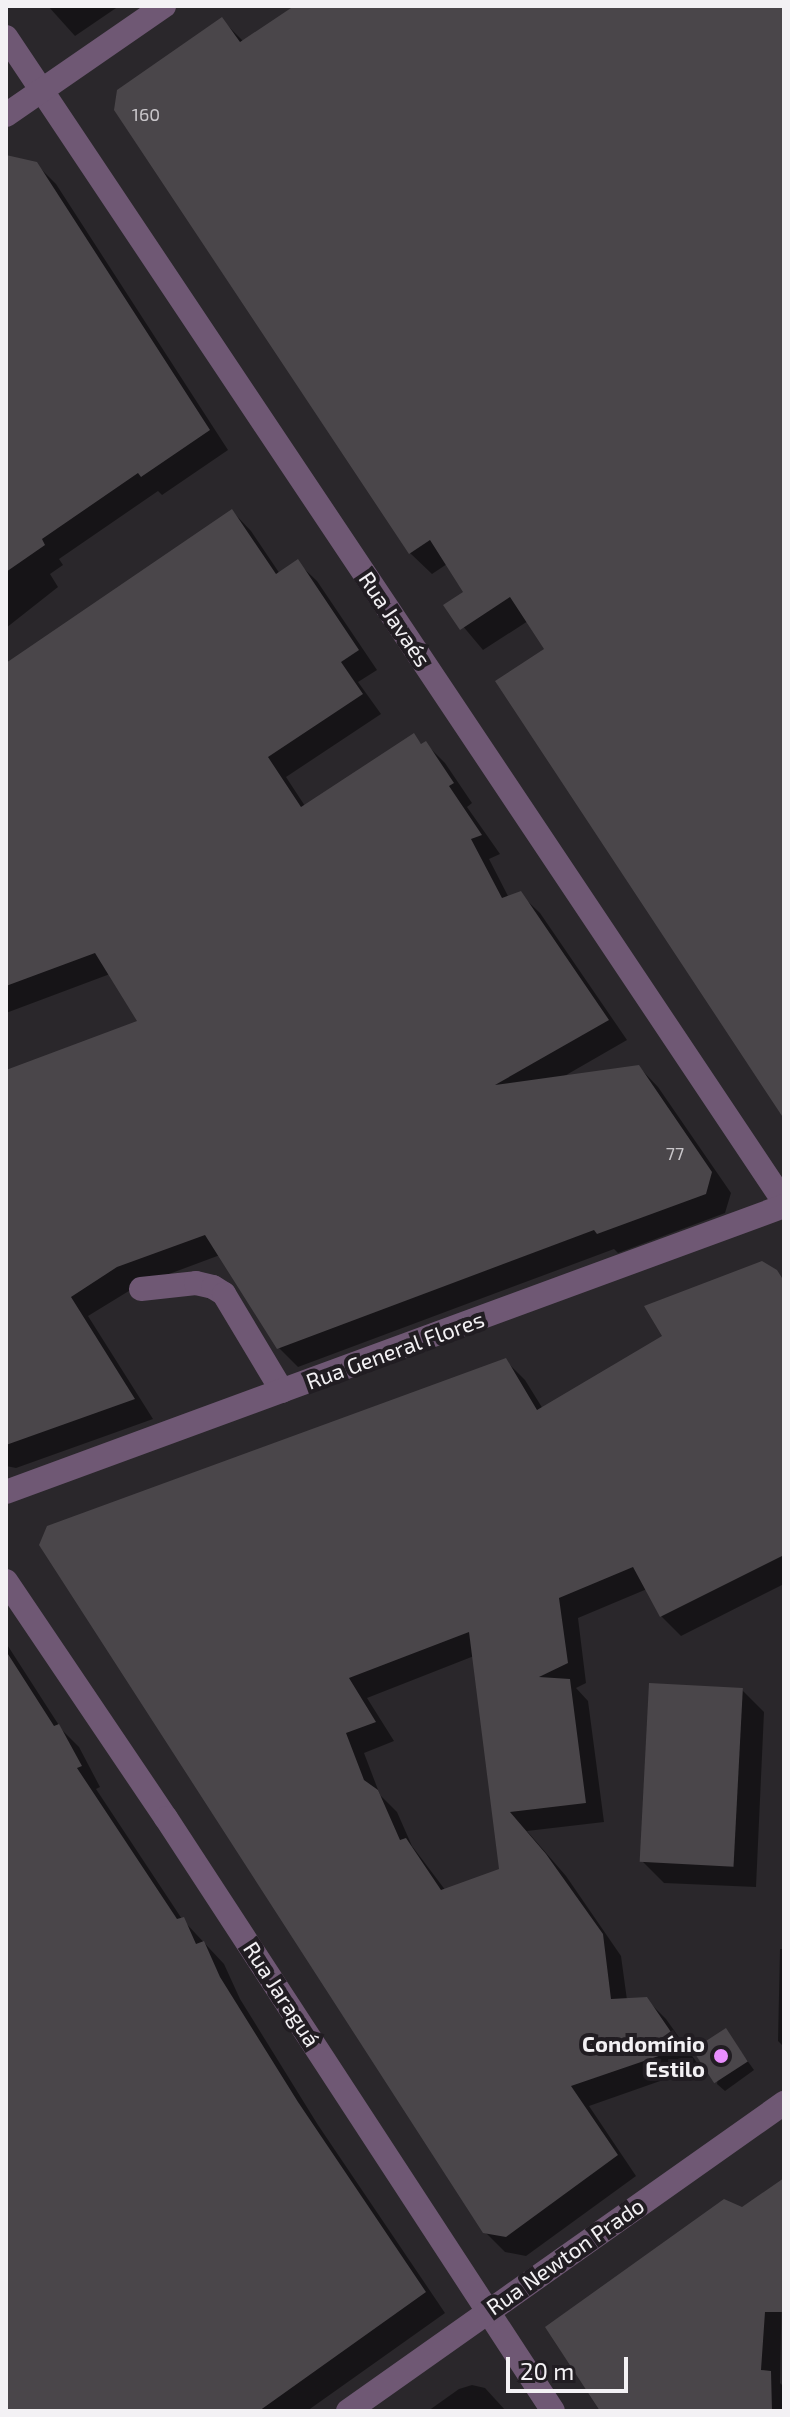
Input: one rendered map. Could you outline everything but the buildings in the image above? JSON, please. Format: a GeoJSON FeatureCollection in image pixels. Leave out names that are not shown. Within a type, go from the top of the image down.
{"type":"FeatureCollection","features":[{"type":"Feature","properties":{"kind":"street"},"geometry":{"type":"LineString","coordinates":[[6,115],[164,6]]}},
{"type":"Feature","properties":{"kind":"street","name":"Rua Javaés"},"geometry":{"type":"LineString","coordinates":[[6,37],[784,1204]]}},
{"type":"Feature","properties":{"kind":"street","name":"Rua General Flores"},"geometry":{"type":"LineString","coordinates":[[6,1492],[784,1204]]}},
{"type":"Feature","properties":{"kind":"street"},"geometry":{"type":"LineString","coordinates":[[141,1289],[196,1283],[224,1294],[282,1391]]}},
{"type":"Feature","properties":{"kind":"street","name":"Rua Jaraguá"},"geometry":{"type":"LineString","coordinates":[[6,1581],[184,1844],[553,2411]]}},
{"type":"Feature","properties":{"kind":"street","name":"Rua Newton Prado"},"geometry":{"type":"LineString","coordinates":[[348,2411],[488,2309],[784,2103]]}},
{"type":"Feature","properties":{"kind":"place","name":"Condomínio Estilo"},"geometry":{"type":"Point","coordinates":[721,2056]}}]}
